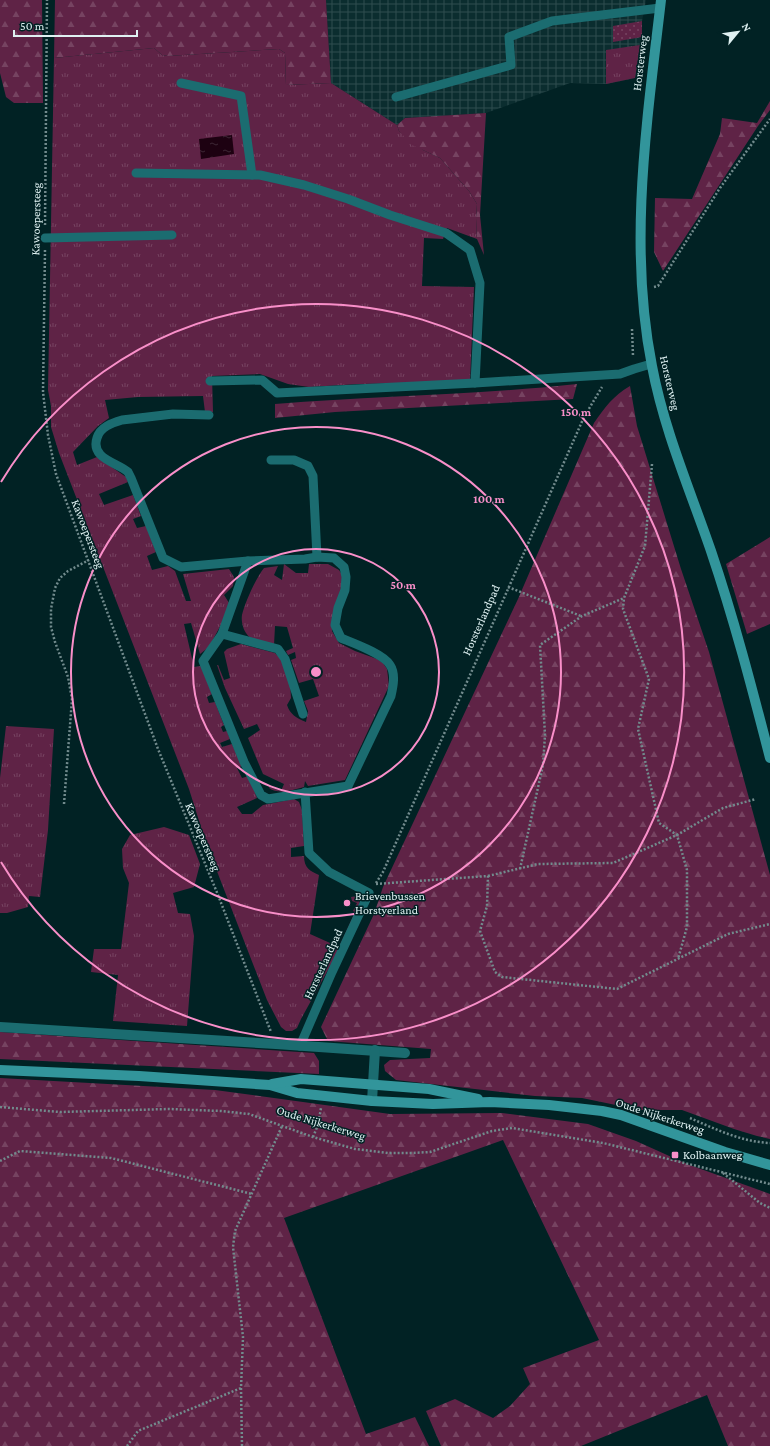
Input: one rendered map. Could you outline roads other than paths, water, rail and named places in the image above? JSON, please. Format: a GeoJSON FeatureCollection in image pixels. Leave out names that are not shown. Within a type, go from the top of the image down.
{"type":"FeatureCollection","features":[{"type":"Feature","properties":{"kind":"street","name":"Horsterweg"},"geometry":{"type":"LineString","coordinates":[[660,4],[648,112],[642,188],[641,291],[651,364],[670,436],[731,610],[770,758]]}},
{"type":"Feature","properties":{"kind":"street"},"geometry":{"type":"LineString","coordinates":[[0,1027],[406,1053]]}},
{"type":"Feature","properties":{"kind":"street"},"geometry":{"type":"LineString","coordinates":[[372,1101],[375,1050]]}},
{"type":"Feature","properties":{"kind":"street","name":"Oude Nijkerkerweg"},"geometry":{"type":"LineString","coordinates":[[0,1070],[139,1076],[270,1084],[301,1079],[430,1089],[490,1102]]}},
{"type":"Feature","properties":{"kind":"street","name":"Oude Nijkerkerweg"},"geometry":{"type":"LineString","coordinates":[[270,1084],[297,1093],[372,1101],[433,1104],[490,1102],[549,1105],[602,1111],[621,1115],[725,1152],[770,1165]]}},
{"type":"Feature","properties":{"kind":"lane"},"geometry":{"type":"LineString","coordinates":[[396,97],[511,65],[510,37],[552,21],[660,4]]}},
{"type":"Feature","properties":{"kind":"lane"},"geometry":{"type":"LineString","coordinates":[[181,83],[241,96],[252,175]]}},
{"type":"Feature","properties":{"kind":"lane"},"geometry":{"type":"LineString","coordinates":[[136,174],[260,175],[304,185],[446,233],[470,250],[480,283],[475,383]]}},
{"type":"Feature","properties":{"kind":"lane"},"geometry":{"type":"LineString","coordinates":[[45,238],[172,235]]}},
{"type":"Feature","properties":{"kind":"lane"},"geometry":{"type":"LineString","coordinates":[[210,381],[262,380],[277,393],[620,374],[634,368],[651,364]]}},
{"type":"Feature","properties":{"kind":"lane"},"geometry":{"type":"LineString","coordinates":[[209,415],[173,414],[113,422],[101,430],[95,442],[102,457],[112,464],[127,471],[163,558],[181,567],[248,561],[305,559],[317,557],[334,558],[344,567],[346,577],[345,590],[338,608],[335,624],[341,638],[380,655],[390,665],[394,683],[390,696],[348,786],[268,799],[261,795],[244,762],[203,661],[222,634],[248,561]]}},
{"type":"Feature","properties":{"kind":"lane"},"geometry":{"type":"LineString","coordinates":[[270,460],[294,460],[308,466],[313,476],[317,557]]}},
{"type":"Feature","properties":{"kind":"lane"},"geometry":{"type":"LineString","coordinates":[[222,634],[278,649],[285,659],[304,714]]}},
{"type":"Feature","properties":{"kind":"lane","name":"Horsterlandpad"},"geometry":{"type":"LineString","coordinates":[[300,1046],[332,972],[370,893],[329,872],[309,854],[305,792]]}},
{"type":"Feature","properties":{"kind":"water"},"geometry":{"type":"Polygon","coordinates":[[[232,135],[234,154],[201,159],[199,139],[232,135]]]}},
{"type":"Feature","properties":{"kind":"place","name":"Brievenbussen Horstyerland"},"geometry":{"type":"Point","coordinates":[347,903]}},
{"type":"Feature","properties":{"kind":"place","name":"Kolbaanweg"},"geometry":{"type":"Point","coordinates":[675,1155]}}]}
